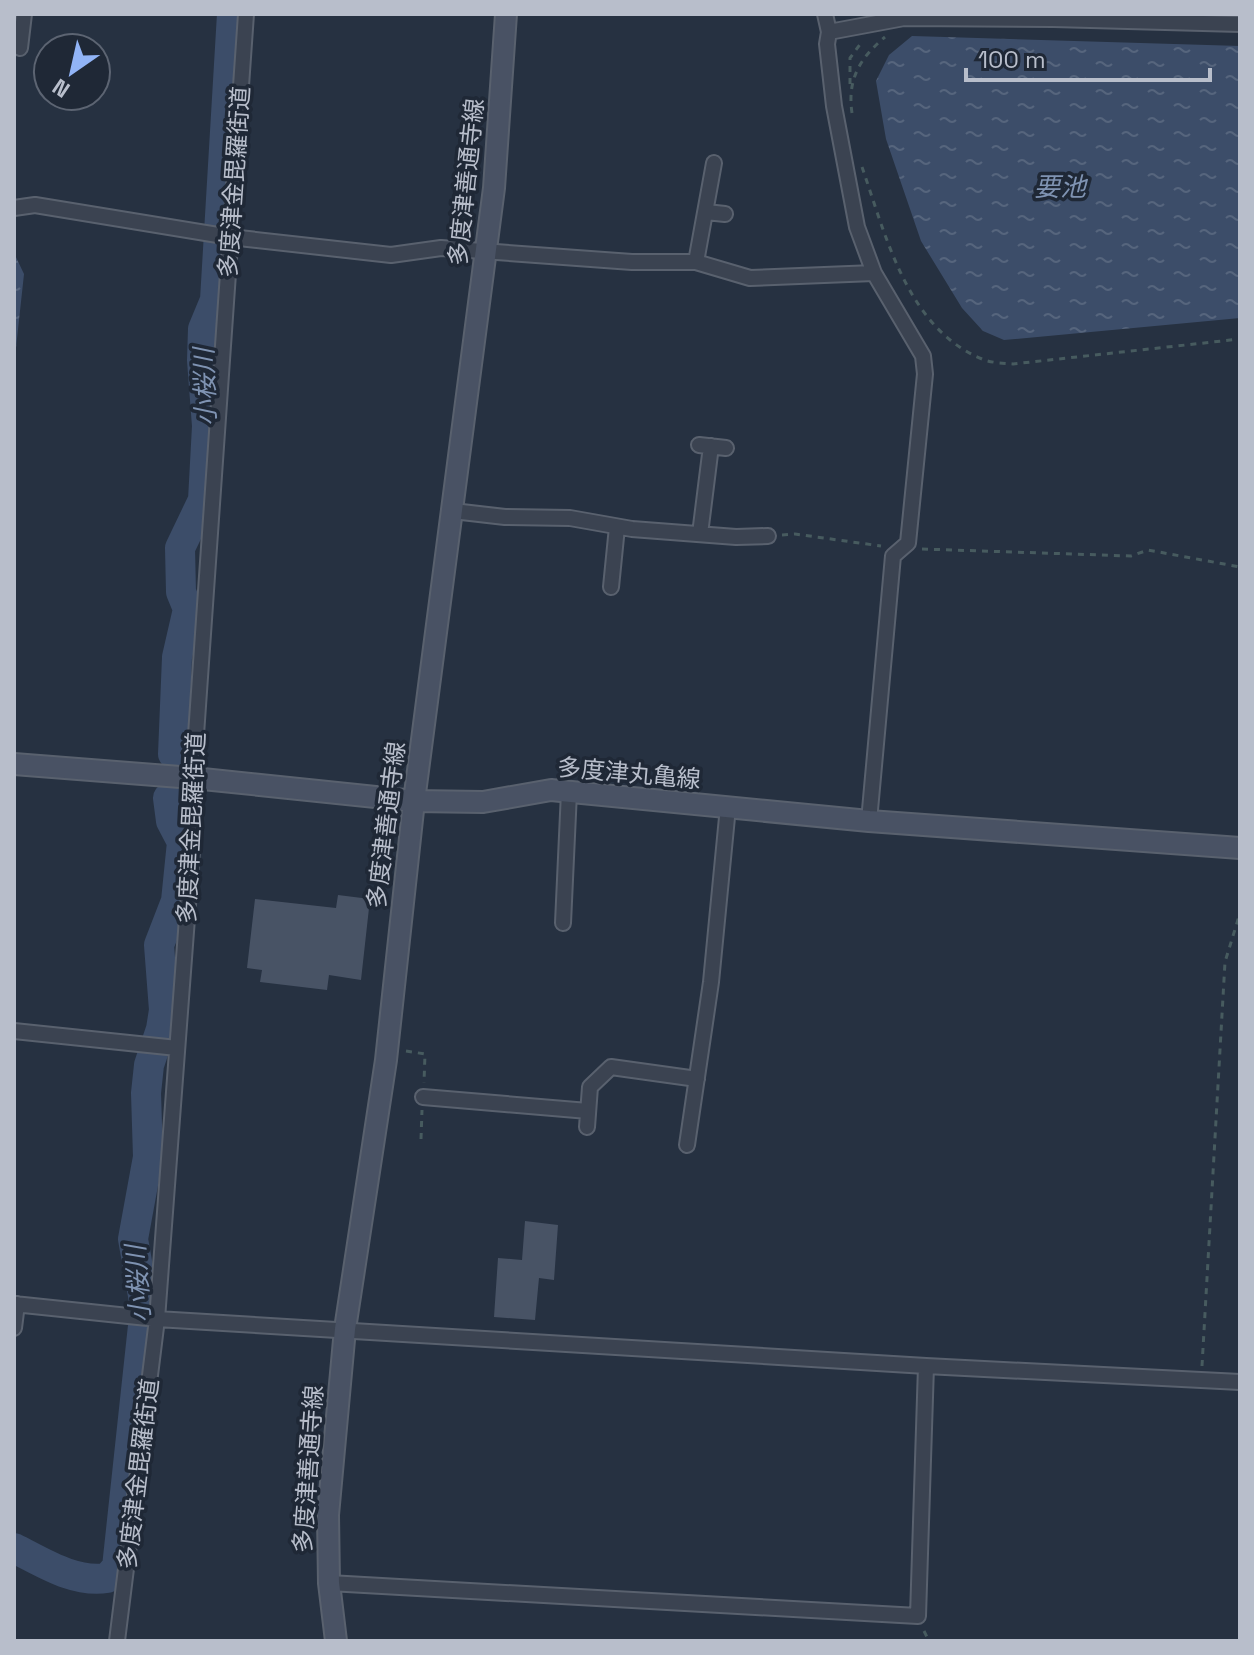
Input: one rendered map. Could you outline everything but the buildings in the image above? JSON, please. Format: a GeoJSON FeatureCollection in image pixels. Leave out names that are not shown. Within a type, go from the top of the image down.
{"type":"FeatureCollection","features":[{"type":"Feature","properties":{"kind":"main road","name":"多度津善通寺線"},"geometry":{"type":"LineString","coordinates":[[336,1641],[329,1583],[328,1515],[345,1329],[386,1060],[414,801],[487,251],[506,14]]}},
{"type":"Feature","properties":{"kind":"main road","name":"多度津丸亀線"},"geometry":{"type":"LineString","coordinates":[[14,764],[193,778],[414,801],[483,802],[551,790],[869,821],[1240,848]]}},
{"type":"Feature","properties":{"kind":"street"},"geometry":{"type":"LineString","coordinates":[[20,48],[24,14]]}},
{"type":"Feature","properties":{"kind":"street","name":"多度津金毘羅街道"},"geometry":{"type":"LineString","coordinates":[[117,1641],[193,838],[193,778],[246,14]]}},
{"type":"Feature","properties":{"kind":"street"},"geometry":{"type":"LineString","coordinates":[[825,14],[834,106],[857,227],[874,273],[923,356],[925,374],[904,546],[893,556],[869,821]]}},
{"type":"Feature","properties":{"kind":"street"},"geometry":{"type":"LineString","coordinates":[[829,32],[883,29],[904,18],[1235,21]]}},
{"type":"Feature","properties":{"kind":"street"},"geometry":{"type":"LineString","coordinates":[[696,262],[714,163]]}},
{"type":"Feature","properties":{"kind":"street"},"geometry":{"type":"LineString","coordinates":[[14,208],[35,205],[230,237],[391,255],[441,248],[632,262],[696,262],[750,278],[874,273]]}},
{"type":"Feature","properties":{"kind":"street"},"geometry":{"type":"LineString","coordinates":[[706,212],[725,214]]}},
{"type":"Feature","properties":{"kind":"street"},"geometry":{"type":"LineString","coordinates":[[700,534],[712,447]]}},
{"type":"Feature","properties":{"kind":"street"},"geometry":{"type":"LineString","coordinates":[[453,511],[505,517],[570,518],[617,527],[700,534],[768,536]]}},
{"type":"Feature","properties":{"kind":"street"},"geometry":{"type":"LineString","coordinates":[[611,587],[617,527]]}},
{"type":"Feature","properties":{"kind":"street"},"geometry":{"type":"LineString","coordinates":[[563,923],[569,792]]}},
{"type":"Feature","properties":{"kind":"street"},"geometry":{"type":"LineString","coordinates":[[687,1145],[711,982],[728,807]]}},
{"type":"Feature","properties":{"kind":"street"},"geometry":{"type":"LineString","coordinates":[[14,1031],[171,1047]]}},
{"type":"Feature","properties":{"kind":"street"},"geometry":{"type":"LineString","coordinates":[[423,1097],[588,1119],[590,1087],[611,1067],[697,1079]]}},
{"type":"Feature","properties":{"kind":"street"},"geometry":{"type":"LineString","coordinates":[[14,1328],[15,1304],[148,1318],[1240,1382]]}},
{"type":"Feature","properties":{"kind":"street"},"geometry":{"type":"LineString","coordinates":[[329,1583],[918,1616],[926,1366]]}},
{"type":"Feature","properties":{"kind":"path"},"geometry":{"type":"LineString","coordinates":[[850,87],[856,68],[883,29]]}},
{"type":"Feature","properties":{"kind":"path"},"geometry":{"type":"LineString","coordinates":[[853,118],[850,58],[883,29]]}},
{"type":"Feature","properties":{"kind":"path"},"geometry":{"type":"LineString","coordinates":[[860,160],[898,272],[943,332],[984,360],[1013,364],[1240,339]]}},
{"type":"Feature","properties":{"kind":"path"},"geometry":{"type":"LineString","coordinates":[[768,536],[795,534],[917,549],[1131,556],[1148,550],[1240,567]]}},
{"type":"Feature","properties":{"kind":"path"},"geometry":{"type":"LineString","coordinates":[[1202,1378],[1225,962],[1240,913]]}},
{"type":"Feature","properties":{"kind":"water","name":"要池"},"geometry":{"type":"Polygon","coordinates":[[[912,36],[1240,46],[1240,318],[1004,340],[983,331],[962,308],[921,241],[886,139],[876,81],[889,55],[912,36]]]}},
{"type":"Feature","properties":{"kind":"water"},"geometry":{"type":"Polygon","coordinates":[[[14,253],[24,274],[14,366],[14,253]]]}},
{"type":"Feature","properties":{"kind":"waterway","name":"小桜川"},"geometry":{"type":"LineString","coordinates":[[173,754],[177,657],[188,609],[181,592],[180,548],[203,500],[207,426],[203,329],[215,300],[232,14]]}},
{"type":"Feature","properties":{"kind":"waterway","name":"小桜川"},"geometry":{"type":"LineString","coordinates":[[14,1548],[83,1578],[107,1578],[117,1567],[145,1307],[133,1239],[148,1157],[146,1093],[149,1065],[164,1010],[159,945],[176,901],[182,842],[171,821],[168,798]]}}]}
